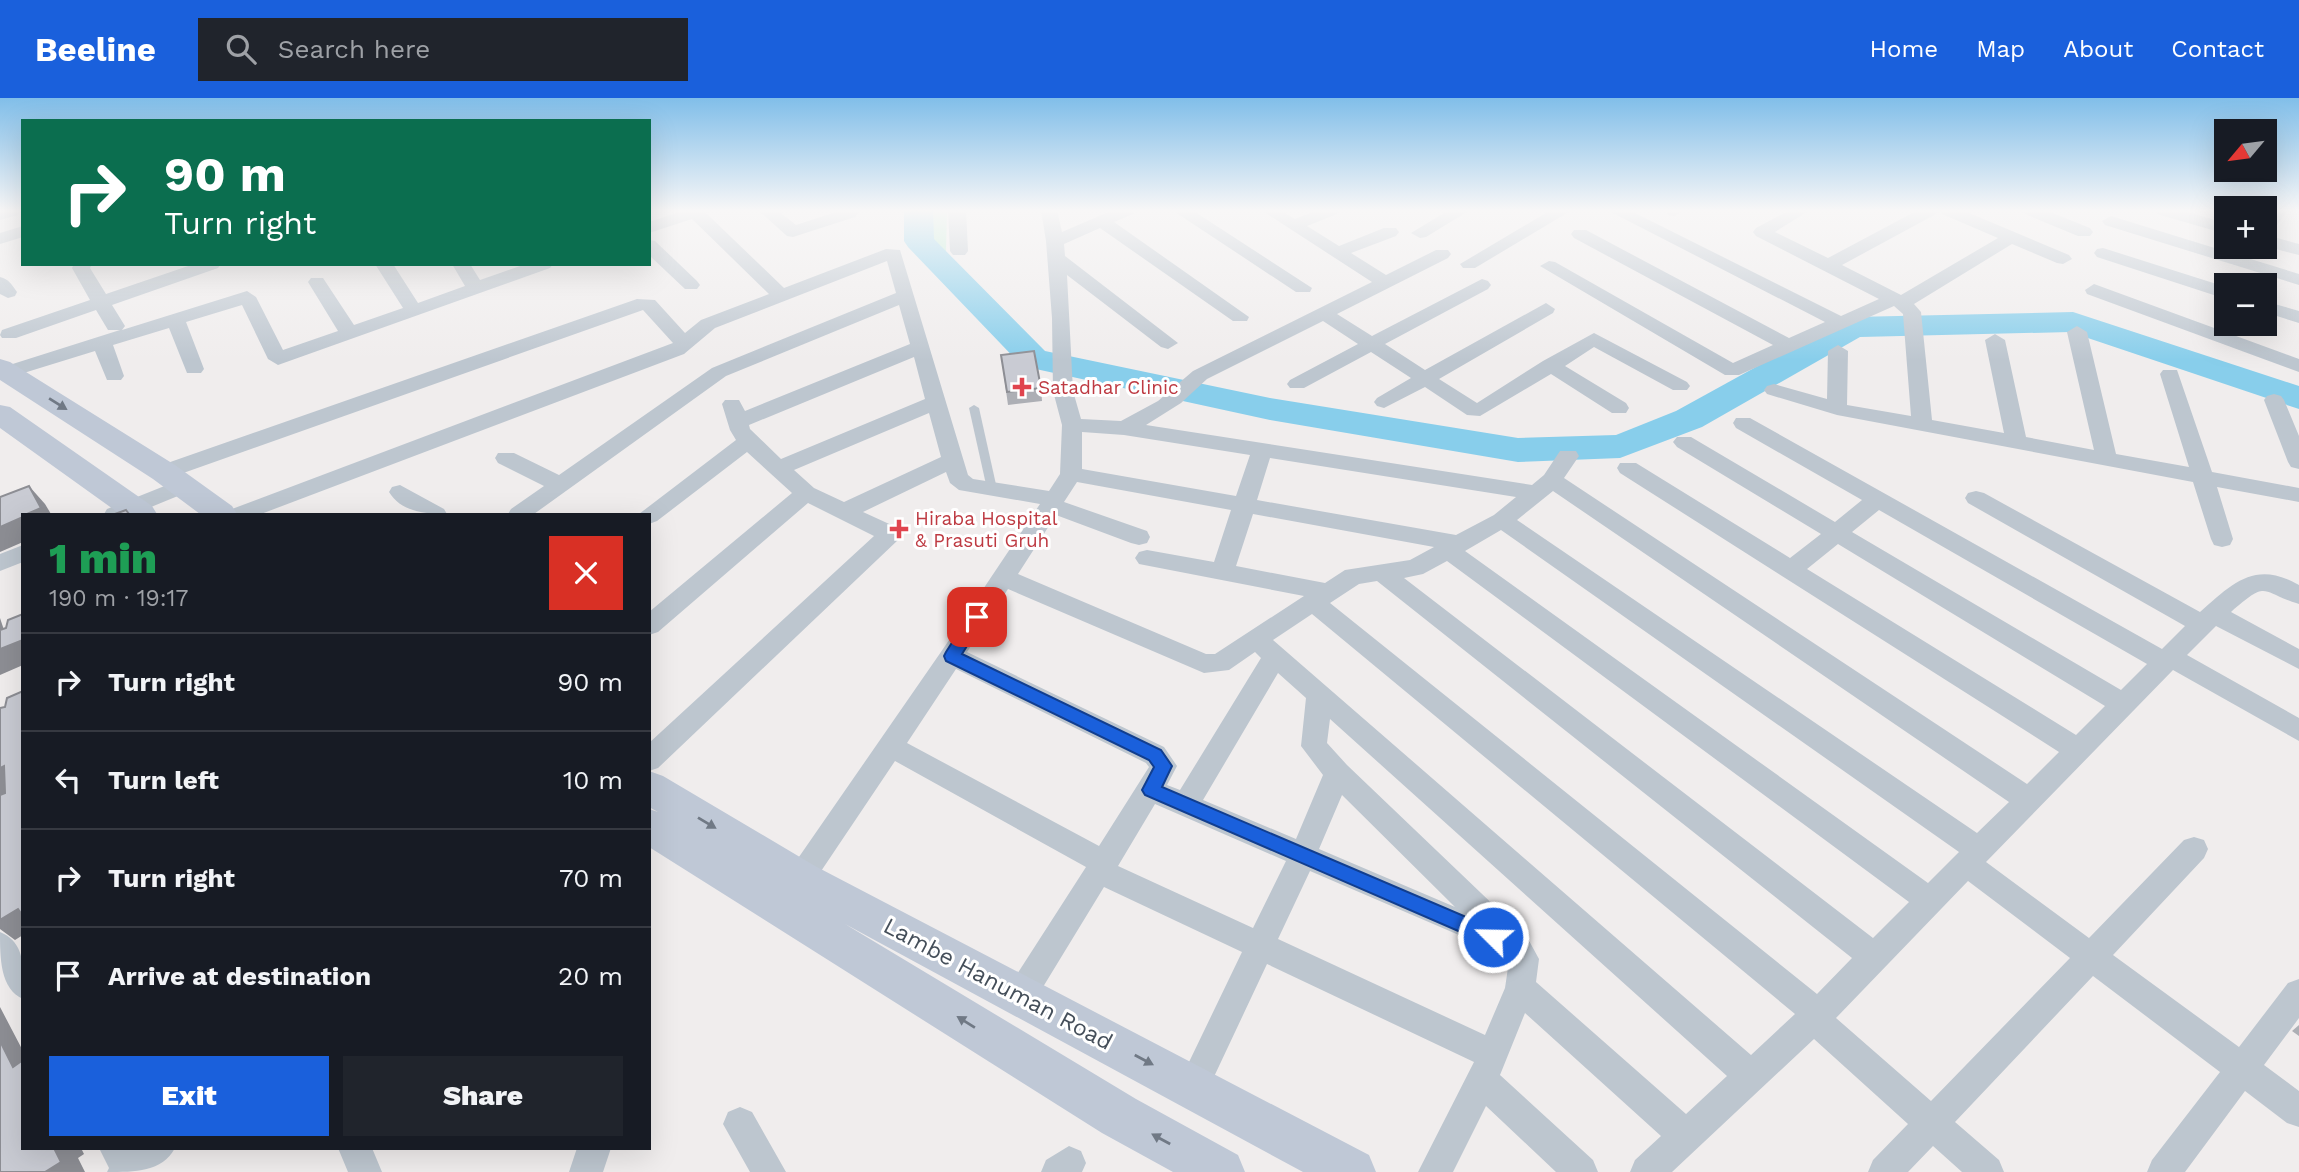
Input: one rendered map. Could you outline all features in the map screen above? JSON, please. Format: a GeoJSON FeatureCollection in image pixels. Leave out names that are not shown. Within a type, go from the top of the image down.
{"type":"FeatureCollection","features":[{"type":"Feature","properties":{"kind":"street"},"geometry":{"type":"LineString","coordinates":[[665,260],[691,285]]}},
{"type":"Feature","properties":{"kind":"street"},"geometry":{"type":"LineString","coordinates":[[747,260],[780,294]]}},
{"type":"Feature","properties":{"kind":"street"},"geometry":{"type":"LineString","coordinates":[[243,513],[685,345],[708,324],[873,260]]}},
{"type":"Feature","properties":{"kind":"street"},"geometry":{"type":"LineString","coordinates":[[896,260],[960,481],[1053,502],[1143,548],[1320,597],[1816,1016],[1987,1172]]}},
{"type":"Feature","properties":{"kind":"street"},"geometry":{"type":"LineString","coordinates":[[790,893],[952,656],[1071,474],[1072,425],[1063,391],[1056,260]]}},
{"type":"Feature","properties":{"kind":"street"},"geometry":{"type":"LineString","coordinates":[[1068,260],[1168,343]]}},
{"type":"Feature","properties":{"kind":"street"},"geometry":{"type":"LineString","coordinates":[[1158,260],[1240,317]]}},
{"type":"Feature","properties":{"kind":"street"},"geometry":{"type":"LineString","coordinates":[[1259,260],[1303,288]]}},
{"type":"Feature","properties":{"kind":"street"},"geometry":{"type":"LineString","coordinates":[[1351,260],[1385,282]]}},
{"type":"Feature","properties":{"kind":"street"},"geometry":{"type":"LineString","coordinates":[[1124,428],[1158,411],[1180,396],[1200,374],[1430,260]]}},
{"type":"Feature","properties":{"kind":"street"},"geometry":{"type":"LineString","coordinates":[[1469,264],[1476,260]]}},
{"type":"Feature","properties":{"kind":"street"},"geometry":{"type":"LineString","coordinates":[[1629,260],[1787,345]]}},
{"type":"Feature","properties":{"kind":"street"},"geometry":{"type":"LineString","coordinates":[[1717,260],[1839,321]]}},
{"type":"Feature","properties":{"kind":"street"},"geometry":{"type":"LineString","coordinates":[[1816,260],[1898,301],[1914,316],[1922,425]]}},
{"type":"Feature","properties":{"kind":"street"},"geometry":{"type":"LineString","coordinates":[[1827,266],[1838,260]]}},
{"type":"Feature","properties":{"kind":"street"},"geometry":{"type":"LineString","coordinates":[[1549,266],[1729,370],[1738,370],[1839,321],[1898,301],[1970,260]]}},
{"type":"Feature","properties":{"kind":"street"},"geometry":{"type":"LineString","coordinates":[[2125,260],[2214,289]]}},
{"type":"Feature","properties":{"kind":"street"},"geometry":{"type":"LineString","coordinates":[[2236,260],[2299,280]]}},
{"type":"Feature","properties":{"kind":"street"},"geometry":{"type":"LineString","coordinates":[[2243,273],[2250,260]]}},
{"type":"Feature","properties":{"kind":"street"},"geometry":{"type":"LineString","coordinates":[[82,266],[115,326]]}},
{"type":"Feature","properties":{"kind":"street"},"geometry":{"type":"LineString","coordinates":[[9,334],[201,266],[221,304]]}},
{"type":"Feature","properties":{"kind":"street"},"geometry":{"type":"LineString","coordinates":[[385,266],[414,310]]}},
{"type":"Feature","properties":{"kind":"street"},"geometry":{"type":"LineString","coordinates":[[462,266],[476,288]]}},
{"type":"Feature","properties":{"kind":"street"},"geometry":{"type":"LineString","coordinates":[[4,370],[102,343],[247,297],[278,359],[537,266]]}},
{"type":"Feature","properties":{"kind":"street"},"geometry":{"type":"LineString","coordinates":[[314,271],[350,334]]}},
{"type":"Feature","properties":{"kind":"street"},"geometry":{"type":"LineString","coordinates":[[1297,384],[1482,285]]}},
{"type":"Feature","properties":{"kind":"street"},"geometry":{"type":"LineString","coordinates":[[2094,290],[2299,366]]}},
{"type":"Feature","properties":{"kind":"street"},"geometry":{"type":"LineString","coordinates":[[520,513],[719,372],[906,296]]}},
{"type":"Feature","properties":{"kind":"street"},"geometry":{"type":"LineString","coordinates":[[0,414],[129,512],[173,479],[642,303],[648,304],[685,345]]}},
{"type":"Feature","properties":{"kind":"street"},"geometry":{"type":"LineString","coordinates":[[1384,402],[1546,309]]}},
{"type":"Feature","properties":{"kind":"street"},"geometry":{"type":"LineString","coordinates":[[2277,310],[2299,317]]}},
{"type":"Feature","properties":{"kind":"street"},"geometry":{"type":"LineString","coordinates":[[1323,313],[1471,410],[1477,411],[1596,339],[1680,386]]}},
{"type":"Feature","properties":{"kind":"street"},"geometry":{"type":"LineString","coordinates":[[175,319],[194,369]]}},
{"type":"Feature","properties":{"kind":"street"},"geometry":{"type":"LineString","coordinates":[[2208,331],[2214,322]]}},
{"type":"Feature","properties":{"kind":"street"},"geometry":{"type":"LineString","coordinates":[[2077,332],[2106,459]]}},
{"type":"Feature","properties":{"kind":"street"},"geometry":{"type":"LineString","coordinates":[[1995,340],[2016,442]]}},
{"type":"Feature","properties":{"kind":"street"},"geometry":{"type":"LineString","coordinates":[[102,343],[114,376]]}},
{"type":"Feature","properties":{"kind":"street"},"geometry":{"type":"LineString","coordinates":[[651,514],[739,423],[921,347]]}},
{"type":"Feature","properties":{"kind":"street"},"geometry":{"type":"LineString","coordinates":[[1837,409],[1838,351]]}},
{"type":"Feature","properties":{"kind":"street"},"geometry":{"type":"LineString","coordinates":[[1550,365],[1619,408]]}},
{"type":"Feature","properties":{"kind":"street"},"geometry":{"type":"LineString","coordinates":[[4,370],[173,479],[220,513]]}},
{"type":"Feature","properties":{"kind":"street"},"geometry":{"type":"LineString","coordinates":[[2170,374],[2222,539]]}},
{"type":"Feature","properties":{"kind":"street"},"geometry":{"type":"LineString","coordinates":[[1774,390],[1837,409],[2299,495]]}},
{"type":"Feature","properties":{"kind":"street"},"geometry":{"type":"LineString","coordinates":[[2274,400],[2299,462]]}},
{"type":"Feature","properties":{"kind":"street"},"geometry":{"type":"LineString","coordinates":[[779,468],[936,402]]}},
{"type":"Feature","properties":{"kind":"street"},"geometry":{"type":"LineString","coordinates":[[1743,422],[1877,500],[2299,731]]}},
{"type":"Feature","properties":{"kind":"street"},"geometry":{"type":"LineString","coordinates":[[651,758],[890,536],[888,532],[806,493],[779,468],[739,423]]}},
{"type":"Feature","properties":{"kind":"street"},"geometry":{"type":"LineString","coordinates":[[1072,425],[1124,428],[1262,450],[1544,486],[2027,799]]}},
{"type":"Feature","properties":{"kind":"street"},"geometry":{"type":"LineString","coordinates":[[1684,442],[2124,705]]}},
{"type":"Feature","properties":{"kind":"street"},"geometry":{"type":"LineString","coordinates":[[1223,571],[1262,450]]}},
{"type":"Feature","properties":{"kind":"street"},"geometry":{"type":"LineString","coordinates":[[1186,805],[1266,648],[1320,597],[1353,576],[1415,568],[1455,547],[1502,520],[1544,486],[1567,456]]}},
{"type":"Feature","properties":{"kind":"street"},"geometry":{"type":"LineString","coordinates":[[506,458],[560,485]]}},
{"type":"Feature","properties":{"kind":"street"},"geometry":{"type":"LineString","coordinates":[[845,511],[953,460]]}},
{"type":"Feature","properties":{"kind":"street"},"geometry":{"type":"LineString","coordinates":[[1628,468],[2076,749]]}},
{"type":"Feature","properties":{"kind":"street"},"geometry":{"type":"LineString","coordinates":[[1071,474],[1455,547],[1930,901]]}},
{"type":"Feature","properties":{"kind":"street"},"geometry":{"type":"LineString","coordinates":[[400,492],[434,513]]}},
{"type":"Feature","properties":{"kind":"street"},"geometry":{"type":"LineString","coordinates":[[651,624],[806,493]]}},
{"type":"Feature","properties":{"kind":"street"},"geometry":{"type":"LineString","coordinates":[[1976,498],[2208,619],[2299,660]]}},
{"type":"Feature","properties":{"kind":"street"},"geometry":{"type":"LineString","coordinates":[[1791,570],[1877,500]]}},
{"type":"Feature","properties":{"kind":"street"},"geometry":{"type":"LineString","coordinates":[[1502,520],[1973,857],[2091,957],[2299,1111]]}},
{"type":"Feature","properties":{"kind":"street"},"geometry":{"type":"LineString","coordinates":[[0,563],[21,555]]}},
{"type":"Feature","properties":{"kind":"street"},"geometry":{"type":"LineString","coordinates":[[1381,572],[1874,957]]}},
{"type":"Feature","properties":{"kind":"street"},"geometry":{"type":"LineString","coordinates":[[1002,577],[1204,664],[1220,663],[1266,648]]}},
{"type":"Feature","properties":{"kind":"street"},"geometry":{"type":"LineString","coordinates":[[1647,1172],[1816,1016],[2076,749],[2124,705],[2208,619],[2241,591],[2265,580],[2299,595]]}},
{"type":"Feature","properties":{"kind":"street"},"geometry":{"type":"LineString","coordinates":[[1266,648],[1751,1076]]}},
{"type":"Feature","properties":{"kind":"street"},"geometry":{"type":"LineString","coordinates":[[952,656],[1155,755],[1164,766],[1021,995]]}},
{"type":"Feature","properties":{"kind":"street"},"geometry":{"type":"LineString","coordinates":[[1319,695],[1314,746],[1337,774],[1516,947],[1524,959],[1520,988],[1487,1067],[1436,1172]]}},
{"type":"Feature","properties":{"kind":"street"},"geometry":{"type":"LineString","coordinates":[[890,746],[1102,867],[1487,1067],[1581,1172]]}},
{"type":"Feature","properties":{"kind":"street"},"geometry":{"type":"LineString","coordinates":[[1194,1087],[1303,855],[1337,774]]}},
{"type":"Feature","properties":{"kind":"street","name":"Lambe Hanuman Road"},"geometry":{"type":"LineString","coordinates":[[651,789],[790,893],[1021,995],[1352,1172]]}},
{"type":"Feature","properties":{"kind":"street"},"geometry":{"type":"LineString","coordinates":[[1151,790],[1516,947]]}},
{"type":"Feature","properties":{"kind":"street"},"geometry":{"type":"LineString","coordinates":[[651,828],[790,893],[1119,1116],[1221,1172]]}},
{"type":"Feature","properties":{"kind":"street"},"geometry":{"type":"LineString","coordinates":[[1885,1172],[2194,849]]}},
{"type":"Feature","properties":{"kind":"street"},"geometry":{"type":"LineString","coordinates":[[1520,988],[1686,1136]]}},
{"type":"Feature","properties":{"kind":"street"},"geometry":{"type":"LineString","coordinates":[[2164,1172],[2299,993]]}},
{"type":"Feature","properties":{"kind":"street"},"geometry":{"type":"LineString","coordinates":[[740,1124],[769,1172]]}},
{"type":"Feature","properties":{"kind":"street"},"geometry":{"type":"LineString","coordinates":[[122,1163],[153,1150]]}},
{"type":"Feature","properties":{"kind":"street"},"geometry":{"type":"LineString","coordinates":[[356,1150],[365,1172]]}},
{"type":"Feature","properties":{"kind":"street"},"geometry":{"type":"LineString","coordinates":[[586,1172],[593,1150]]}},
{"type":"Feature","properties":{"kind":"lane"},"geometry":{"type":"LineString","coordinates":[[974,408],[992,489]]}},
{"type":"Feature","properties":{"kind":"building"},"geometry":{"type":"Polygon","coordinates":[[[1034,351],[1041,388],[1007,392],[1001,355],[1034,351]]]}},
{"type":"Feature","properties":{"kind":"building"},"geometry":{"type":"Polygon","coordinates":[[[29,486],[41,508],[21,513],[21,518],[0,527],[0,497],[29,486]]]}},
{"type":"Feature","properties":{"kind":"building"},"geometry":{"type":"Polygon","coordinates":[[[21,615],[21,641],[0,649],[0,630],[6,628],[8,620],[21,615]]]}},
{"type":"Feature","properties":{"kind":"building"},"geometry":{"type":"Polygon","coordinates":[[[21,692],[21,913],[18,909],[0,920],[0,795],[5,793],[4,766],[0,768],[0,708],[5,707],[7,698],[21,692]]]}},
{"type":"Feature","properties":{"kind":"building"},"geometry":{"type":"Polygon","coordinates":[[[0,1041],[13,1067],[21,1061],[21,1150],[55,1150],[61,1162],[45,1172],[0,1172],[0,1041]]]}},
{"type":"Feature","properties":{"kind":"waterway"},"geometry":{"type":"LineString","coordinates":[[938,260],[1034,359],[1270,409],[1518,450],[1620,446],[1689,419],[1853,327],[2073,322],[2299,398]]}},
{"type":"Feature","properties":{"kind":"place","name":"Satadhar Clinic"},"geometry":{"type":"Point","coordinates":[1022,387]}},
{"type":"Feature","properties":{"kind":"place","name":"Hiraba Hospital & Prasuti Gruh"},"geometry":{"type":"Point","coordinates":[899,529]}},
{"type":"Feature","properties":{"kind":"route"},"geometry":{"type":"LineString","coordinates":[[977,617],[952,656],[1155,755],[1164,766],[1151,790],[1493,937]]}}]}
